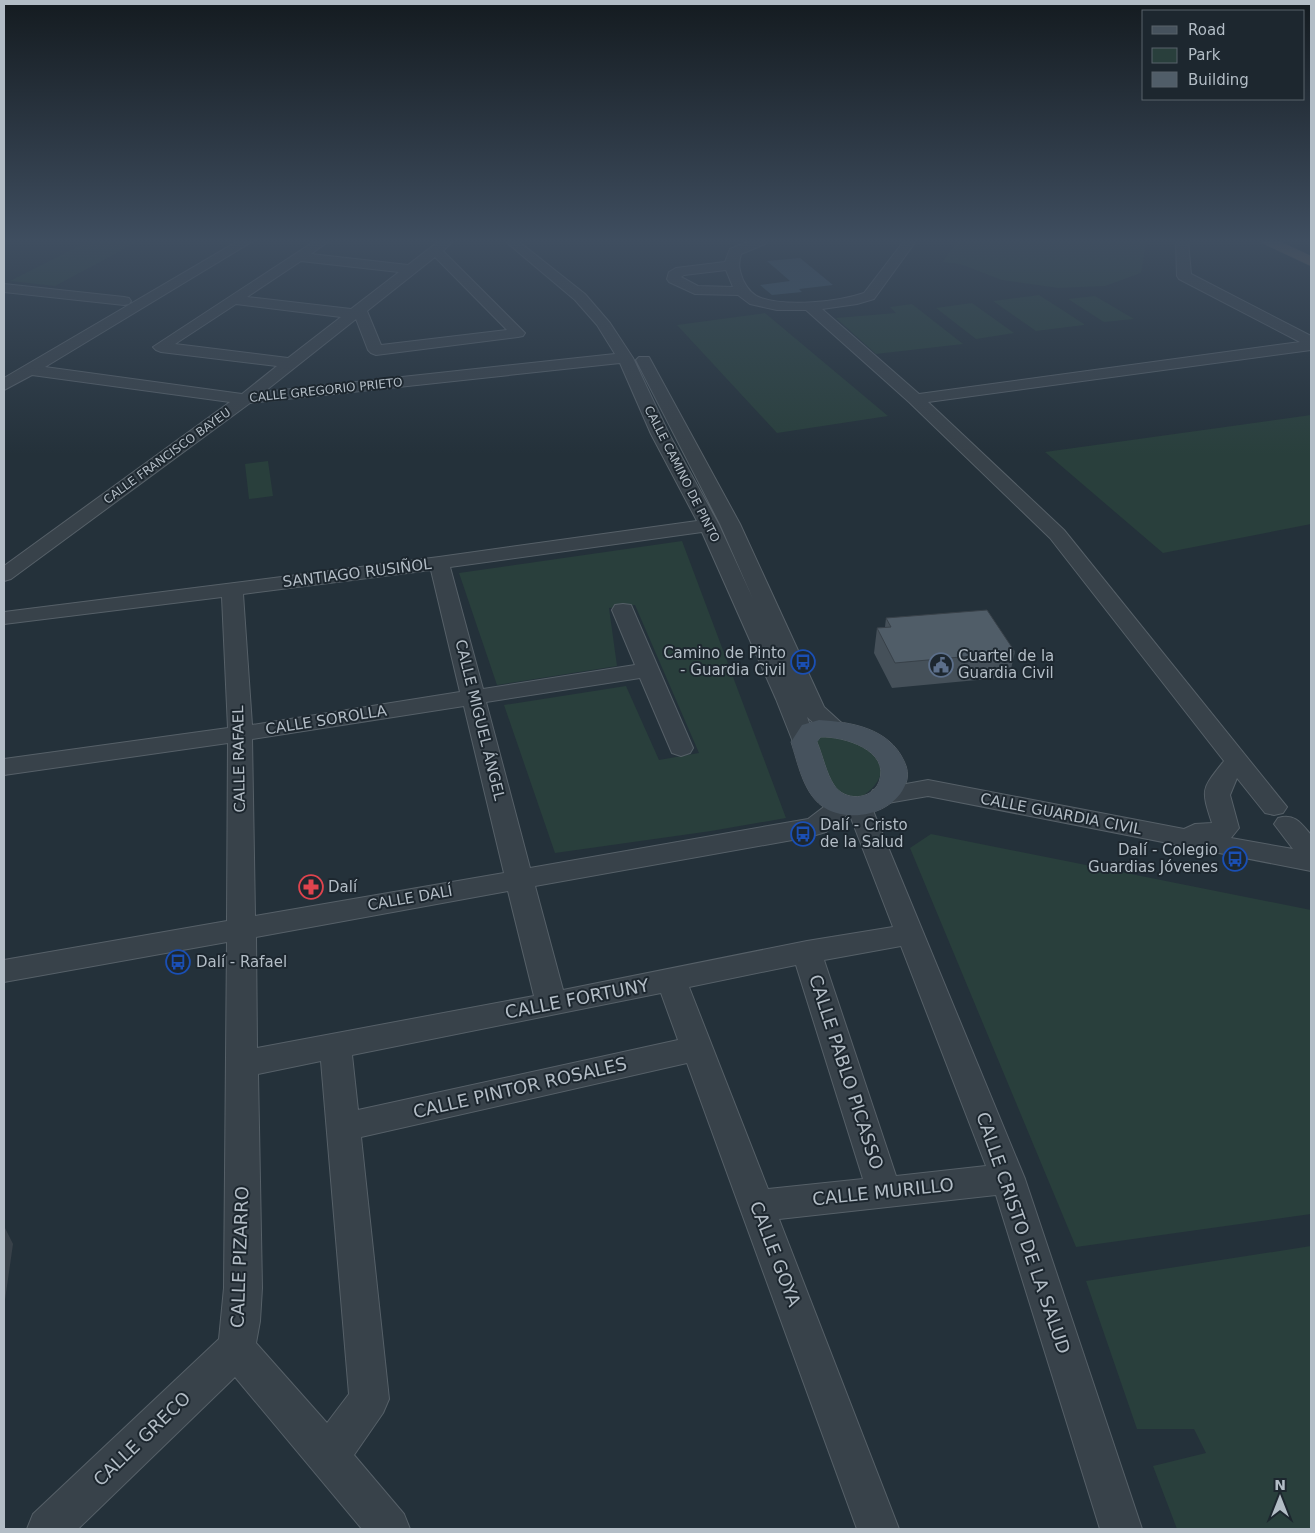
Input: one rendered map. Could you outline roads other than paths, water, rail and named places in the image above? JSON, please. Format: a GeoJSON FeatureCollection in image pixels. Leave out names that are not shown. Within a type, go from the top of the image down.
{"type":"FeatureCollection","features":[{"type":"Feature","properties":{"kind":"street"},"geometry":{"type":"LineString","coordinates":[[4,372],[104,313]]}},
{"type":"Feature","properties":{"kind":"street"},"geometry":{"type":"LineString","coordinates":[[4,385],[126,313]]}},
{"type":"Feature","properties":{"kind":"street"},"geometry":{"type":"LineString","coordinates":[[216,313],[161,347],[289,363]]}},
{"type":"Feature","properties":{"kind":"street","name":"CALLE FRANCISCO BAYEU"},"geometry":{"type":"LineString","coordinates":[[4,575],[245,399],[355,313]]}},
{"type":"Feature","properties":{"kind":"street"},"geometry":{"type":"LineString","coordinates":[[356,313],[376,350],[518,333],[500,313]]}},
{"type":"Feature","properties":{"kind":"street","name":"CALLE CAMINO DE PINTO"},"geometry":{"type":"LineString","coordinates":[[594,313],[603,323],[625,358],[660,434],[709,526],[788,698],[804,742]]}},
{"type":"Feature","properties":{"kind":"street","name":"CALLE CAMINO DE PINTO"},"geometry":{"type":"LineString","coordinates":[[613,313],[625,328],[641,355],[730,524],[814,711],[835,728]]}},
{"type":"Feature","properties":{"kind":"street"},"geometry":{"type":"LineString","coordinates":[[817,313],[915,399],[1057,534],[1311,853]]}},
{"type":"Feature","properties":{"kind":"street"},"geometry":{"type":"LineString","coordinates":[[1252,313],[1311,344]]}},
{"type":"Feature","properties":{"kind":"street"},"geometry":{"type":"LineString","coordinates":[[915,399],[1311,344]]}},
{"type":"Feature","properties":{"kind":"street","name":"CALLE GREGORIO PRIETO"},"geometry":{"type":"LineString","coordinates":[[28,370],[245,399],[625,358]]}},
{"type":"Feature","properties":{"kind":"street","name":"SANTIAGO RUSIÑOL"},"geometry":{"type":"LineString","coordinates":[[4,618],[439,563],[709,526]]}},
{"type":"Feature","properties":{"kind":"street","name":"CALLE MIGUEL ÁNGEL"},"geometry":{"type":"LineString","coordinates":[[439,563],[551,1004]]}},
{"type":"Feature","properties":{"kind":"street","name":"CALLE RAFAEL"},"geometry":{"type":"LineString","coordinates":[[232,590],[240,734],[242,928]]}},
{"type":"Feature","properties":{"kind":"street"},"geometry":{"type":"LineString","coordinates":[[622,610],[681,748]]}},
{"type":"Feature","properties":{"kind":"street","name":"CALLE SOROLLA"},"geometry":{"type":"LineString","coordinates":[[4,767],[240,734],[648,670]]}},
{"type":"Feature","properties":{"kind":"street"},"geometry":{"type":"LineString","coordinates":[[819,728],[835,728],[868,739],[928,788],[863,809],[824,792],[804,742],[811,731],[819,728]]}},
{"type":"Feature","properties":{"kind":"street"},"geometry":{"type":"LineString","coordinates":[[863,809],[892,783],[894,769],[890,757]]}},
{"type":"Feature","properties":{"kind":"street"},"geometry":{"type":"LineString","coordinates":[[1155,831],[1207,833],[1221,832],[1226,828],[1217,800],[1217,792],[1218,786],[1237,761]]}},
{"type":"Feature","properties":{"kind":"street","name":"CALLE GUARDIA CIVIL"},"geometry":{"type":"LineString","coordinates":[[928,788],[1311,862]]}},
{"type":"Feature","properties":{"kind":"street","name":"CALLE DALÍ"},"geometry":{"type":"LineString","coordinates":[[4,971],[817,826],[863,809]]}},
{"type":"Feature","properties":{"kind":"street","name":"CALLE CRISTO DE LA SALUD"},"geometry":{"type":"LineString","coordinates":[[863,809],[1008,1178],[1120,1529]]}},
{"type":"Feature","properties":{"kind":"street","name":"CALLE PIZARRO"},"geometry":{"type":"LineString","coordinates":[[242,928],[243,1288],[241,1321],[236,1349],[329,1456],[389,1529]]}},
{"type":"Feature","properties":{"kind":"street","name":"CALLE FORTUNY"},"geometry":{"type":"LineString","coordinates":[[243,1064],[807,952],[911,934]]}},
{"type":"Feature","properties":{"kind":"street","name":"CALLE PABLO PICASSO"},"geometry":{"type":"LineString","coordinates":[[807,952],[884,1192]]}},
{"type":"Feature","properties":{"kind":"street","name":"CALLE GOYA"},"geometry":{"type":"LineString","coordinates":[[671,979],[878,1529]]}},
{"type":"Feature","properties":{"kind":"street"},"geometry":{"type":"LineString","coordinates":[[329,1456],[370,1399],[335,1046]]}},
{"type":"Feature","properties":{"kind":"street","name":"CALLE PINTOR ROSALES"},"geometry":{"type":"LineString","coordinates":[[344,1128],[539,1086],[697,1048]]}},
{"type":"Feature","properties":{"kind":"street","name":"CALLE MURILLO"},"geometry":{"type":"LineString","coordinates":[[758,1206],[1008,1178]]}},
{"type":"Feature","properties":{"kind":"street","name":"CALLE GRECO"},"geometry":{"type":"LineString","coordinates":[[48,1529],[236,1349]]}},
{"type":"Feature","properties":{"kind":"place","name":"Camino de Pinto - Guardia Civil"},"geometry":{"type":"Point","coordinates":[803,662]}},
{"type":"Feature","properties":{"kind":"place","name":"Cuartel de la Guardia Civil"},"geometry":{"type":"Point","coordinates":[941,665]}},
{"type":"Feature","properties":{"kind":"place","name":"Dalí - Cristo de la Salud"},"geometry":{"type":"Point","coordinates":[803,834]}},
{"type":"Feature","properties":{"kind":"place","name":"Dalí - Colegio Guardias Jóvenes"},"geometry":{"type":"Point","coordinates":[1235,859]}},
{"type":"Feature","properties":{"kind":"place","name":"Dalí"},"geometry":{"type":"Point","coordinates":[311,887]}},
{"type":"Feature","properties":{"kind":"place","name":"Dalí - Rafael"},"geometry":{"type":"Point","coordinates":[178,962]}}]}
